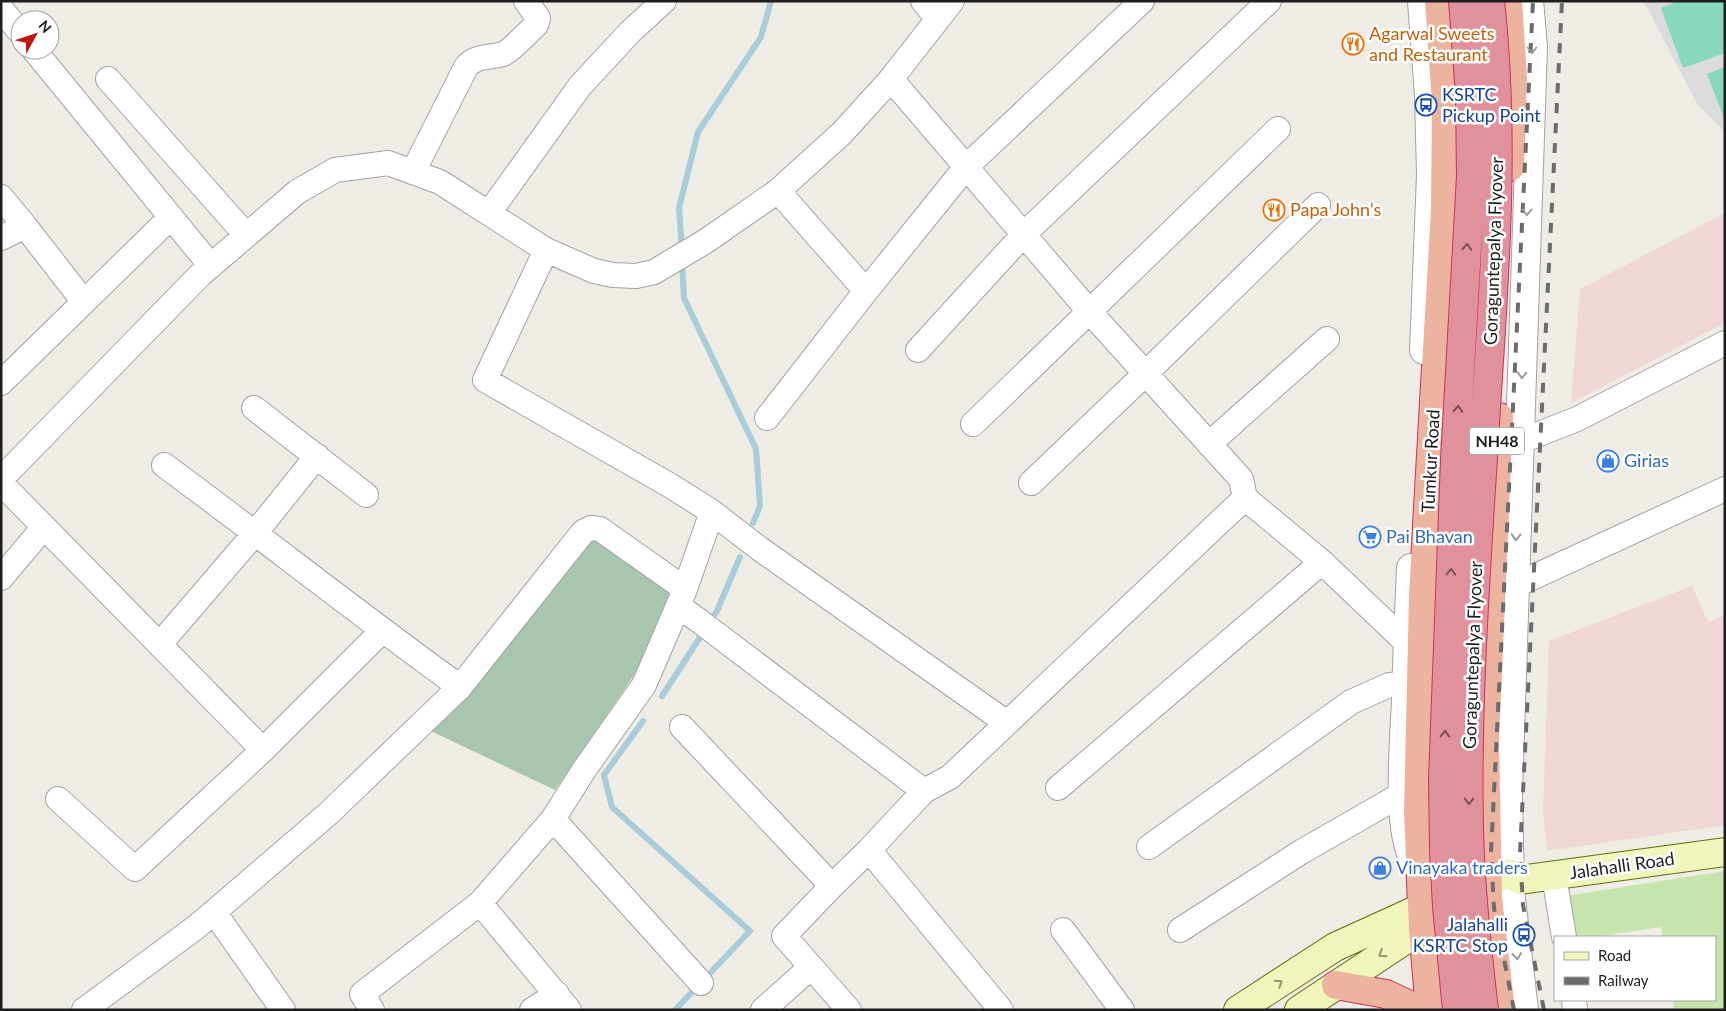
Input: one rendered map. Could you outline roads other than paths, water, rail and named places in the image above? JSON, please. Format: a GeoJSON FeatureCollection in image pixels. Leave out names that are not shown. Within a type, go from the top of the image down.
{"type":"FeatureCollection","features":[{"type":"Feature","properties":{"kind":"highway","name":"Tumkur Road"},"geometry":{"type":"LineString","coordinates":[[1430,1010],[1423,917],[1418,802],[1423,596],[1445,209],[1446,103],[1439,1]]}},
{"type":"Feature","properties":{"kind":"highway","name":"Goraguntepalya Flyover"},"geometry":{"type":"LineString","coordinates":[[1456,1010],[1447,907],[1443,779],[1455,460],[1471,176],[1469,87],[1464,1]]}},
{"type":"Feature","properties":{"kind":"highway","name":"Goraguntepalya Flyover"},"geometry":{"type":"LineString","coordinates":[[1484,1010],[1478,960],[1469,831],[1468,742],[1474,597],[1495,263],[1498,139],[1496,53],[1490,1]]}},
{"type":"Feature","properties":{"kind":"highway","name":"NH48"},"geometry":{"type":"LineString","coordinates":[[1501,1010],[1503,884],[1485,739],[1514,77],[1508,1]]}},
{"type":"Feature","properties":{"kind":"highway"},"geometry":{"type":"LineString","coordinates":[[1336,984],[1386,994],[1420,1010]]}},
{"type":"Feature","properties":{"kind":"main road","name":"Jalahalli Road"},"geometry":{"type":"LineString","coordinates":[[1423,917],[1503,884],[1725,852]]}},
{"type":"Feature","properties":{"kind":"main road"},"geometry":{"type":"LineString","coordinates":[[1299,1010],[1423,917]]}},
{"type":"Feature","properties":{"kind":"main road"},"geometry":{"type":"LineString","coordinates":[[1238,1010],[1335,947],[1423,917]]}},
{"type":"Feature","properties":{"kind":"street"},"geometry":{"type":"LineString","coordinates":[[413,172],[470,62],[504,53],[536,24],[538,18],[526,1]]}},
{"type":"Feature","properties":{"kind":"street"},"geometry":{"type":"LineString","coordinates":[[489,213],[580,86],[630,32],[664,1]]}},
{"type":"Feature","properties":{"kind":"street"},"geometry":{"type":"LineString","coordinates":[[1,478],[211,266],[297,192],[335,170],[388,163],[440,182],[546,250],[594,271],[613,275],[636,276],[654,272],[682,256],[778,191],[842,133],[891,79],[945,10],[923,1]]}},
{"type":"Feature","properties":{"kind":"street"},"geometry":{"type":"LineString","coordinates":[[767,418],[966,166],[1142,1]]}},
{"type":"Feature","properties":{"kind":"street"},"geometry":{"type":"LineString","coordinates":[[918,350],[1024,234],[1269,1]]}},
{"type":"Feature","properties":{"kind":"street"},"geometry":{"type":"LineString","coordinates":[[1421,873],[1412,857],[1407,841],[1404,826],[1404,793],[1406,684],[1431,175],[1429,95],[1422,1]]}},
{"type":"Feature","properties":{"kind":"street"},"geometry":{"type":"LineString","coordinates":[[1524,1010],[1503,884],[1508,794],[1532,46],[1529,1]]}},
{"type":"Feature","properties":{"kind":"street"},"geometry":{"type":"LineString","coordinates":[[1,9],[10,20]]}},
{"type":"Feature","properties":{"kind":"street"},"geometry":{"type":"LineString","coordinates":[[42,60],[211,266]]}},
{"type":"Feature","properties":{"kind":"street"},"geometry":{"type":"LineString","coordinates":[[108,79],[246,235]]}},
{"type":"Feature","properties":{"kind":"street"},"geometry":{"type":"LineString","coordinates":[[891,79],[1089,311],[1241,479],[1245,498],[1322,562],[1408,644]]}},
{"type":"Feature","properties":{"kind":"street"},"geometry":{"type":"LineString","coordinates":[[973,424],[1278,129]]}},
{"type":"Feature","properties":{"kind":"street"},"geometry":{"type":"LineString","coordinates":[[778,191],[866,291]]}},
{"type":"Feature","properties":{"kind":"street"},"geometry":{"type":"LineString","coordinates":[[1,197],[84,302]]}},
{"type":"Feature","properties":{"kind":"street"},"geometry":{"type":"LineString","coordinates":[[1031,483],[1318,206]]}},
{"type":"Feature","properties":{"kind":"street"},"geometry":{"type":"LineString","coordinates":[[1,383],[171,217]]}},
{"type":"Feature","properties":{"kind":"street"},"geometry":{"type":"LineString","coordinates":[[1,238],[24,226]]}},
{"type":"Feature","properties":{"kind":"street"},"geometry":{"type":"LineString","coordinates":[[546,250],[485,380],[671,486],[712,512],[760,550],[1007,723]]}},
{"type":"Feature","properties":{"kind":"street"},"geometry":{"type":"LineString","coordinates":[[1209,444],[1327,339]]}},
{"type":"Feature","properties":{"kind":"street"},"geometry":{"type":"LineString","coordinates":[[1519,442],[1577,419],[1725,343]]}},
{"type":"Feature","properties":{"kind":"street"},"geometry":{"type":"LineString","coordinates":[[254,408],[366,495]]}},
{"type":"Feature","properties":{"kind":"street"},"geometry":{"type":"LineString","coordinates":[[160,644],[256,532],[317,456]]}},
{"type":"Feature","properties":{"kind":"street"},"geometry":{"type":"LineString","coordinates":[[164,465],[256,532],[382,631],[460,687]]}},
{"type":"Feature","properties":{"kind":"street"},"geometry":{"type":"LineString","coordinates":[[1,483],[264,750]]}},
{"type":"Feature","properties":{"kind":"street"},"geometry":{"type":"LineString","coordinates":[[1491,598],[1515,585],[1725,489]]}},
{"type":"Feature","properties":{"kind":"street"},"geometry":{"type":"LineString","coordinates":[[849,1010],[784,936],[924,791],[950,777],[1245,498]]}},
{"type":"Feature","properties":{"kind":"street"},"geometry":{"type":"LineString","coordinates":[[372,1010],[362,994],[480,904],[553,819],[584,770],[644,685],[682,598],[712,512]]}},
{"type":"Feature","properties":{"kind":"street"},"geometry":{"type":"LineString","coordinates":[[1,578],[44,527]]}},
{"type":"Feature","properties":{"kind":"street"},"geometry":{"type":"LineString","coordinates":[[84,1010],[195,928],[329,813],[460,687],[583,532],[591,528],[600,529],[682,598],[707,627],[924,791]]}},
{"type":"Feature","properties":{"kind":"street"},"geometry":{"type":"LineString","coordinates":[[1058,788],[1322,562]]}},
{"type":"Feature","properties":{"kind":"street"},"geometry":{"type":"LineString","coordinates":[[58,799],[135,869],[264,750],[382,631]]}},
{"type":"Feature","properties":{"kind":"street"},"geometry":{"type":"LineString","coordinates":[[1149,847],[1351,702],[1389,685],[1406,684]]}},
{"type":"Feature","properties":{"kind":"street"},"geometry":{"type":"LineString","coordinates":[[682,727],[832,886]]}},
{"type":"Feature","properties":{"kind":"street"},"geometry":{"type":"LineString","coordinates":[[1180,930],[1293,856],[1404,793]]}},
{"type":"Feature","properties":{"kind":"street"},"geometry":{"type":"LineString","coordinates":[[553,819],[700,983]]}},
{"type":"Feature","properties":{"kind":"street"},"geometry":{"type":"LineString","coordinates":[[869,850],[1000,1010]]}},
{"type":"Feature","properties":{"kind":"street"},"geometry":{"type":"LineString","coordinates":[[1554,876],[1564,936]]}},
{"type":"Feature","properties":{"kind":"street"},"geometry":{"type":"LineString","coordinates":[[480,904],[563,1002],[532,1010]]}},
{"type":"Feature","properties":{"kind":"street"},"geometry":{"type":"LineString","coordinates":[[214,912],[283,1010]]}},
{"type":"Feature","properties":{"kind":"street"},"geometry":{"type":"LineString","coordinates":[[1063,930],[1122,1010]]}},
{"type":"Feature","properties":{"kind":"street"},"geometry":{"type":"LineString","coordinates":[[763,1010],[811,967]]}},
{"type":"Feature","properties":{"kind":"waterway"},"geometry":{"type":"LineString","coordinates":[[682,250],[679,208],[698,132],[761,37],[771,1]]}},
{"type":"Feature","properties":{"kind":"waterway"},"geometry":{"type":"LineString","coordinates":[[682,262],[684,298],[756,449],[760,506],[753,523]]}},
{"type":"Feature","properties":{"kind":"waterway"},"geometry":{"type":"LineString","coordinates":[[662,696],[717,611],[740,557]]}},
{"type":"Feature","properties":{"kind":"waterway"},"geometry":{"type":"LineString","coordinates":[[643,721],[604,775],[612,807],[750,931],[675,1010]]}},
{"type":"Feature","properties":{"kind":"railway"},"geometry":{"type":"LineString","coordinates":[[1514,1010],[1494,908],[1491,853],[1533,1]]}},
{"type":"Feature","properties":{"kind":"railway"},"geometry":{"type":"LineString","coordinates":[[1544,1010],[1523,905],[1520,853],[1562,1]]}},
{"type":"Feature","properties":{"kind":"place","name":"Agarwal Sweets and Restaurant"},"geometry":{"type":"Point","coordinates":[1353,44]}},
{"type":"Feature","properties":{"kind":"place","name":"KSRTC Pickup Point"},"geometry":{"type":"Point","coordinates":[1426,105]}},
{"type":"Feature","properties":{"kind":"place","name":"Papa John's"},"geometry":{"type":"Point","coordinates":[1274,210]}},
{"type":"Feature","properties":{"kind":"place","name":"Girias"},"geometry":{"type":"Point","coordinates":[1608,461]}},
{"type":"Feature","properties":{"kind":"place","name":"Pai Bhavan"},"geometry":{"type":"Point","coordinates":[1370,537]}},
{"type":"Feature","properties":{"kind":"place","name":"Vinayaka traders"},"geometry":{"type":"Point","coordinates":[1380,868]}},
{"type":"Feature","properties":{"kind":"place","name":"Jalahalli KSRTC Stop"},"geometry":{"type":"Point","coordinates":[1524,935]}}]}
